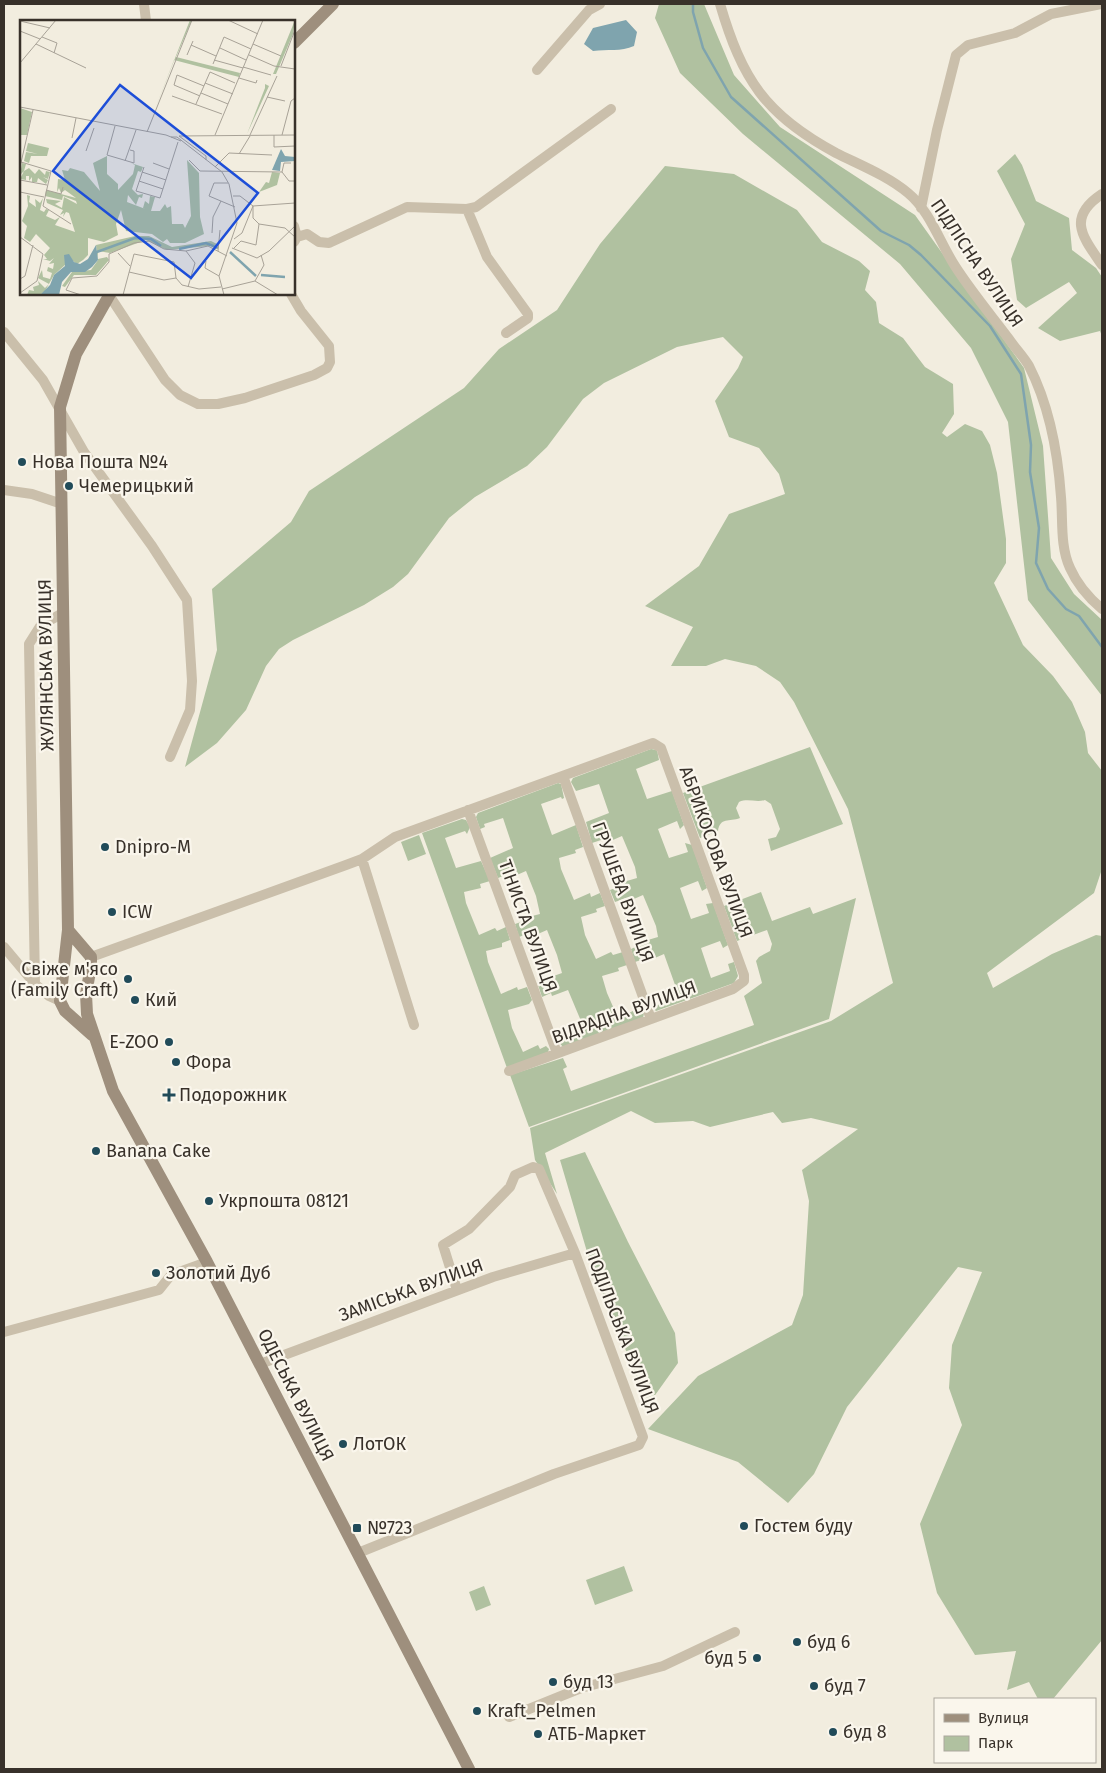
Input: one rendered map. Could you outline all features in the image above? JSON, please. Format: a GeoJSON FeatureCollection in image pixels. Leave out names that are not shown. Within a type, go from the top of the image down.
{"type":"FeatureCollection","features":[{"type":"Feature","properties":{"kind":"street"},"geometry":{"type":"LineString","coordinates":[[144,4],[146,20]]}},
{"type":"Feature","properties":{"kind":"street"},"geometry":{"type":"LineString","coordinates":[[295,42],[333,4]]}},
{"type":"Feature","properties":{"kind":"street"},"geometry":{"type":"LineString","coordinates":[[536,70],[589,10],[600,4]]}},
{"type":"Feature","properties":{"kind":"street","name":"ПІДЛІСНА ВУЛИЦЯ"},"geometry":{"type":"LineString","coordinates":[[720,4],[731,42],[740,63],[767,102],[784,119],[808,136],[886,178],[909,194],[921,208],[956,267],[1028,365],[1040,394],[1056,456],[1064,549],[1069,568],[1080,585],[1102,609]]}},
{"type":"Feature","properties":{"kind":"street"},"geometry":{"type":"LineString","coordinates":[[921,208],[937,130],[956,55],[968,45],[1015,33],[1051,14],[1101,4]]}},
{"type":"Feature","properties":{"kind":"street"},"geometry":{"type":"LineString","coordinates":[[295,240],[307,234],[319,242],[330,243],[407,207],[467,209],[484,203],[612,109]]}},
{"type":"Feature","properties":{"kind":"street"},"geometry":{"type":"LineString","coordinates":[[1102,194],[1088,205],[1080,220],[1082,234],[1102,266]]}},
{"type":"Feature","properties":{"kind":"street"},"geometry":{"type":"LineString","coordinates":[[467,209],[487,257],[528,314],[528,318],[506,332]]}},
{"type":"Feature","properties":{"kind":"street"},"geometry":{"type":"LineString","coordinates":[[110,295],[165,380],[180,395],[198,404],[218,404],[244,398],[314,375],[327,368],[330,362],[328,346],[300,311],[292,295]]}},
{"type":"Feature","properties":{"kind":"street","name":"ЖУЛЯНСЬКА ВУЛИЦЯ"},"geometry":{"type":"LineString","coordinates":[[60,1001],[68,930],[60,407],[76,354],[110,295]]}},
{"type":"Feature","properties":{"kind":"street"},"geometry":{"type":"LineString","coordinates":[[4,332],[43,380],[84,452],[187,600],[192,680],[190,710],[170,757]]}},
{"type":"Feature","properties":{"kind":"street"},"geometry":{"type":"LineString","coordinates":[[4,490],[32,494],[60,503]]}},
{"type":"Feature","properties":{"kind":"street"},"geometry":{"type":"LineString","coordinates":[[35,984],[29,644],[41,625],[63,613]]}},
{"type":"Feature","properties":{"kind":"street","name":"АБРИКОСОВА ВУЛИЦЯ"},"geometry":{"type":"LineString","coordinates":[[563,776],[654,742],[661,748],[744,975]]}},
{"type":"Feature","properties":{"kind":"street"},"geometry":{"type":"LineString","coordinates":[[66,956],[77,949],[89,954],[362,859],[395,837],[563,776]]}},
{"type":"Feature","properties":{"kind":"street","name":"ГРУШЕВА ВУЛИЦЯ"},"geometry":{"type":"LineString","coordinates":[[563,776],[651,1019]]}},
{"type":"Feature","properties":{"kind":"street","name":"ТІНИСТА ВУЛИЦЯ"},"geometry":{"type":"LineString","coordinates":[[468,810],[557,1053]]}},
{"type":"Feature","properties":{"kind":"street"},"geometry":{"type":"LineString","coordinates":[[362,859],[414,1025]]}},
{"type":"Feature","properties":{"kind":"street"},"geometry":{"type":"LineString","coordinates":[[68,930],[89,954],[92,966],[86,1006],[94,1037]]}},
{"type":"Feature","properties":{"kind":"street"},"geometry":{"type":"LineString","coordinates":[[4,947],[35,984],[49,996],[60,1001],[70,1015],[94,1037]]}},
{"type":"Feature","properties":{"kind":"street","name":"ВІДРАДНА ВУЛИЦЯ"},"geometry":{"type":"LineString","coordinates":[[509,1071],[733,989],[744,981],[744,975]]}},
{"type":"Feature","properties":{"kind":"street"},"geometry":{"type":"LineString","coordinates":[[70,1015],[79,1013],[86,1006]]}},
{"type":"Feature","properties":{"kind":"street","name":"ОДЕСЬКА ВУЛИЦЯ"},"geometry":{"type":"LineString","coordinates":[[94,1037],[103,1065],[126,1116],[207,1262],[469,1769]]}},
{"type":"Feature","properties":{"kind":"street","name":"ПОДІЛЬСЬКА ВУЛИЦЯ"},"geometry":{"type":"LineString","coordinates":[[358,1553],[554,1474],[639,1445],[643,1437],[638,1418],[575,1253],[538,1169],[533,1167],[515,1175],[510,1186],[469,1229],[442,1245],[457,1290]]}},
{"type":"Feature","properties":{"kind":"street","name":"ЗАМІСЬКА ВУЛИЦЯ"},"geometry":{"type":"LineString","coordinates":[[260,1364],[493,1277],[575,1253]]}},
{"type":"Feature","properties":{"kind":"street"},"geometry":{"type":"LineString","coordinates":[[4,1332],[159,1290],[171,1275],[207,1262]]}},
{"type":"Feature","properties":{"kind":"street"},"geometry":{"type":"LineString","coordinates":[[509,1716],[581,1688],[663,1666],[735,1632]]}},
{"type":"Feature","properties":{"kind":"green space"},"geometry":{"type":"Polygon","coordinates":[[[659,4],[704,4],[734,75],[780,127],[915,215],[1024,368],[1043,446],[1051,558],[1074,594],[1102,620],[1102,696],[1028,600],[1008,422],[971,348],[900,264],[743,134],[680,73],[655,18],[659,4]]]}},
{"type":"Feature","properties":{"kind":"green space"},"geometry":{"type":"Polygon","coordinates":[[[1015,154],[1022,165],[1036,201],[1069,218],[1072,250],[1096,268],[1102,277],[1102,336],[1100,331],[1060,341],[1038,328],[1077,293],[1069,282],[1026,308],[1017,300],[1011,259],[1025,224],[997,171],[1015,154]]]}},
{"type":"Feature","properties":{"kind":"green space"},"geometry":{"type":"Polygon","coordinates":[[[665,166],[734,174],[797,210],[822,242],[859,261],[870,271],[865,290],[876,302],[879,323],[903,338],[925,367],[953,384],[954,414],[942,433],[947,437],[965,424],[982,431],[990,445],[997,473],[1006,539],[1006,563],[994,583],[1023,645],[1053,676],[1072,702],[1085,732],[1088,753],[1102,771],[1102,869],[1094,893],[987,973],[993,988],[1052,954],[1096,935],[1102,936],[1102,1640],[1054,1698],[1037,1698],[1029,1682],[1007,1690],[1016,1651],[975,1655],[937,1593],[920,1524],[962,1425],[949,1388],[952,1345],[982,1272],[958,1267],[847,1407],[814,1474],[788,1503],[738,1462],[648,1429],[698,1376],[792,1325],[803,1295],[809,1201],[802,1170],[858,1129],[811,1118],[782,1123],[773,1112],[710,1127],[693,1121],[655,1123],[631,1111],[545,1153],[557,1194],[535,1160],[530,1128],[831,1021],[893,983],[848,809],[794,702],[780,682],[756,666],[725,659],[706,666],[671,666],[693,627],[645,606],[699,566],[729,514],[785,494],[779,474],[759,448],[729,437],[715,401],[738,368],[743,357],[723,337],[677,347],[604,383],[583,399],[547,447],[527,466],[475,497],[449,518],[408,574],[393,587],[364,605],[293,640],[279,649],[266,666],[246,710],[217,743],[185,767],[217,650],[212,589],[291,522],[309,491],[464,388],[499,349],[557,310],[600,244],[665,166]]]}},
{"type":"Feature","properties":{"kind":"green space"},"geometry":{"type":"Polygon","coordinates":[[[810,747],[843,824],[771,851],[768,839],[776,837],[780,829],[771,804],[765,800],[746,800],[739,802],[736,808],[740,818],[723,822],[718,831],[700,838],[683,793],[810,747]]]}},
{"type":"Feature","properties":{"kind":"green space"},"geometry":{"type":"Polygon","coordinates":[[[651,749],[657,750],[659,760],[636,769],[647,799],[672,791],[684,825],[680,829],[677,821],[658,829],[669,858],[688,852],[685,843],[692,845],[707,888],[702,891],[698,881],[680,888],[691,919],[709,913],[706,904],[713,903],[728,945],[723,948],[720,941],[701,948],[711,978],[730,971],[728,964],[734,962],[738,976],[734,983],[656,1011],[652,1007],[663,1003],[662,1001],[679,996],[664,954],[648,961],[647,958],[635,962],[631,949],[642,944],[641,942],[658,937],[656,926],[643,895],[627,902],[626,898],[615,902],[610,890],[621,886],[620,883],[637,878],[635,867],[622,836],[606,843],[604,839],[592,843],[586,822],[609,813],[599,784],[576,791],[571,782],[573,778],[651,749]]]}},
{"type":"Feature","properties":{"kind":"green space"},"geometry":{"type":"Polygon","coordinates":[[[558,783],[561,784],[564,798],[562,799],[561,797],[541,804],[552,835],[576,825],[583,847],[575,850],[576,853],[559,858],[561,869],[574,900],[590,893],[591,897],[600,893],[605,906],[596,909],[597,912],[581,917],[585,935],[596,959],[611,952],[613,955],[623,952],[627,965],[618,968],[619,971],[602,976],[618,1018],[633,1011],[635,1014],[644,1011],[643,1018],[563,1047],[558,1041],[583,1032],[581,1021],[568,990],[552,996],[551,993],[542,997],[537,982],[562,973],[557,955],[547,930],[531,937],[529,933],[519,937],[515,924],[524,921],[524,918],[540,914],[536,896],[526,871],[510,878],[508,874],[498,878],[490,858],[513,848],[503,818],[484,824],[485,827],[480,829],[476,817],[478,813],[558,783]]]}},
{"type":"Feature","properties":{"kind":"green space"},"geometry":{"type":"Polygon","coordinates":[[[462,819],[466,820],[470,827],[467,834],[465,831],[445,838],[456,868],[481,861],[490,881],[480,884],[481,888],[464,892],[466,903],[479,935],[495,928],[497,931],[506,927],[510,940],[502,943],[502,947],[486,951],[488,962],[501,994],[517,987],[518,990],[527,987],[532,1000],[529,1004],[508,1010],[512,1028],[523,1052],[538,1045],[540,1049],[546,1046],[549,1049],[548,1052],[507,1068],[422,833],[462,819]]]}},
{"type":"Feature","properties":{"kind":"green space"},"geometry":{"type":"Polygon","coordinates":[[[419,835],[426,854],[408,861],[401,842],[419,835]]]}},
{"type":"Feature","properties":{"kind":"green space"},"geometry":{"type":"Polygon","coordinates":[[[761,892],[772,921],[810,907],[813,914],[856,898],[829,1019],[529,1127],[510,1075],[563,1058],[567,1067],[563,1069],[571,1091],[754,1025],[744,996],[762,983],[756,961],[759,957],[770,951],[772,944],[767,930],[737,941],[724,906],[761,892]]]}},
{"type":"Feature","properties":{"kind":"green space"},"geometry":{"type":"Polygon","coordinates":[[[585,1152],[628,1242],[675,1333],[678,1363],[648,1405],[590,1262],[560,1160],[585,1152]]]}},
{"type":"Feature","properties":{"kind":"green space"},"geometry":{"type":"Polygon","coordinates":[[[624,1566],[633,1591],[595,1605],[586,1580],[624,1566]]]}},
{"type":"Feature","properties":{"kind":"green space"},"geometry":{"type":"Polygon","coordinates":[[[484,1586],[491,1605],[476,1611],[469,1592],[484,1586]]]}},
{"type":"Feature","properties":{"kind":"water"},"geometry":{"type":"Polygon","coordinates":[[[626,20],[637,32],[634,46],[619,50],[593,51],[584,44],[593,28],[626,20]]]}},
{"type":"Feature","properties":{"kind":"waterway"},"geometry":{"type":"LineString","coordinates":[[693,4],[693,12],[703,48],[731,97],[881,231],[909,245],[921,255],[990,326],[1021,374],[1031,445],[1030,472],[1039,528],[1036,563],[1048,589],[1066,609],[1079,616],[1102,647]]}},
{"type":"Feature","properties":{"kind":"place","name":"Нова Пошта №4"},"geometry":{"type":"Point","coordinates":[22,462]}},
{"type":"Feature","properties":{"kind":"place","name":"Чемерицький"},"geometry":{"type":"Point","coordinates":[69,486]}},
{"type":"Feature","properties":{"kind":"place","name":"Dnipro-M"},"geometry":{"type":"Point","coordinates":[105,847]}},
{"type":"Feature","properties":{"kind":"place","name":"ICW"},"geometry":{"type":"Point","coordinates":[112,912]}},
{"type":"Feature","properties":{"kind":"place","name":"Свіже м'ясо (Family Craft)"},"geometry":{"type":"Point","coordinates":[128,979]}},
{"type":"Feature","properties":{"kind":"place","name":"Кий"},"geometry":{"type":"Point","coordinates":[135,1000]}},
{"type":"Feature","properties":{"kind":"place","name":"E-ZOO"},"geometry":{"type":"Point","coordinates":[169,1042]}},
{"type":"Feature","properties":{"kind":"place","name":"Фора"},"geometry":{"type":"Point","coordinates":[176,1062]}},
{"type":"Feature","properties":{"kind":"place","name":"Подорожник"},"geometry":{"type":"Point","coordinates":[169,1095]}},
{"type":"Feature","properties":{"kind":"place","name":"Banana Cake"},"geometry":{"type":"Point","coordinates":[96,1151]}},
{"type":"Feature","properties":{"kind":"place","name":"Укрпошта 08121"},"geometry":{"type":"Point","coordinates":[209,1201]}},
{"type":"Feature","properties":{"kind":"place","name":"Золотий Дуб"},"geometry":{"type":"Point","coordinates":[156,1273]}},
{"type":"Feature","properties":{"kind":"place","name":"ЛотОК"},"geometry":{"type":"Point","coordinates":[343,1444]}},
{"type":"Feature","properties":{"kind":"place","name":"Гостем буду"},"geometry":{"type":"Point","coordinates":[744,1526]}},
{"type":"Feature","properties":{"kind":"place","name":"№723"},"geometry":{"type":"Point","coordinates":[357,1528]}},
{"type":"Feature","properties":{"kind":"place","name":"буд 6"},"geometry":{"type":"Point","coordinates":[797,1642]}},
{"type":"Feature","properties":{"kind":"place","name":"буд 5"},"geometry":{"type":"Point","coordinates":[757,1658]}},
{"type":"Feature","properties":{"kind":"place","name":"буд 13"},"geometry":{"type":"Point","coordinates":[553,1682]}},
{"type":"Feature","properties":{"kind":"place","name":"буд 7"},"geometry":{"type":"Point","coordinates":[814,1686]}},
{"type":"Feature","properties":{"kind":"place","name":"Kraft_Pelmen"},"geometry":{"type":"Point","coordinates":[477,1711]}},
{"type":"Feature","properties":{"kind":"place","name":"буд 8"},"geometry":{"type":"Point","coordinates":[833,1732]}},
{"type":"Feature","properties":{"kind":"place","name":"АТБ-Маркет"},"geometry":{"type":"Point","coordinates":[538,1734]}}]}
